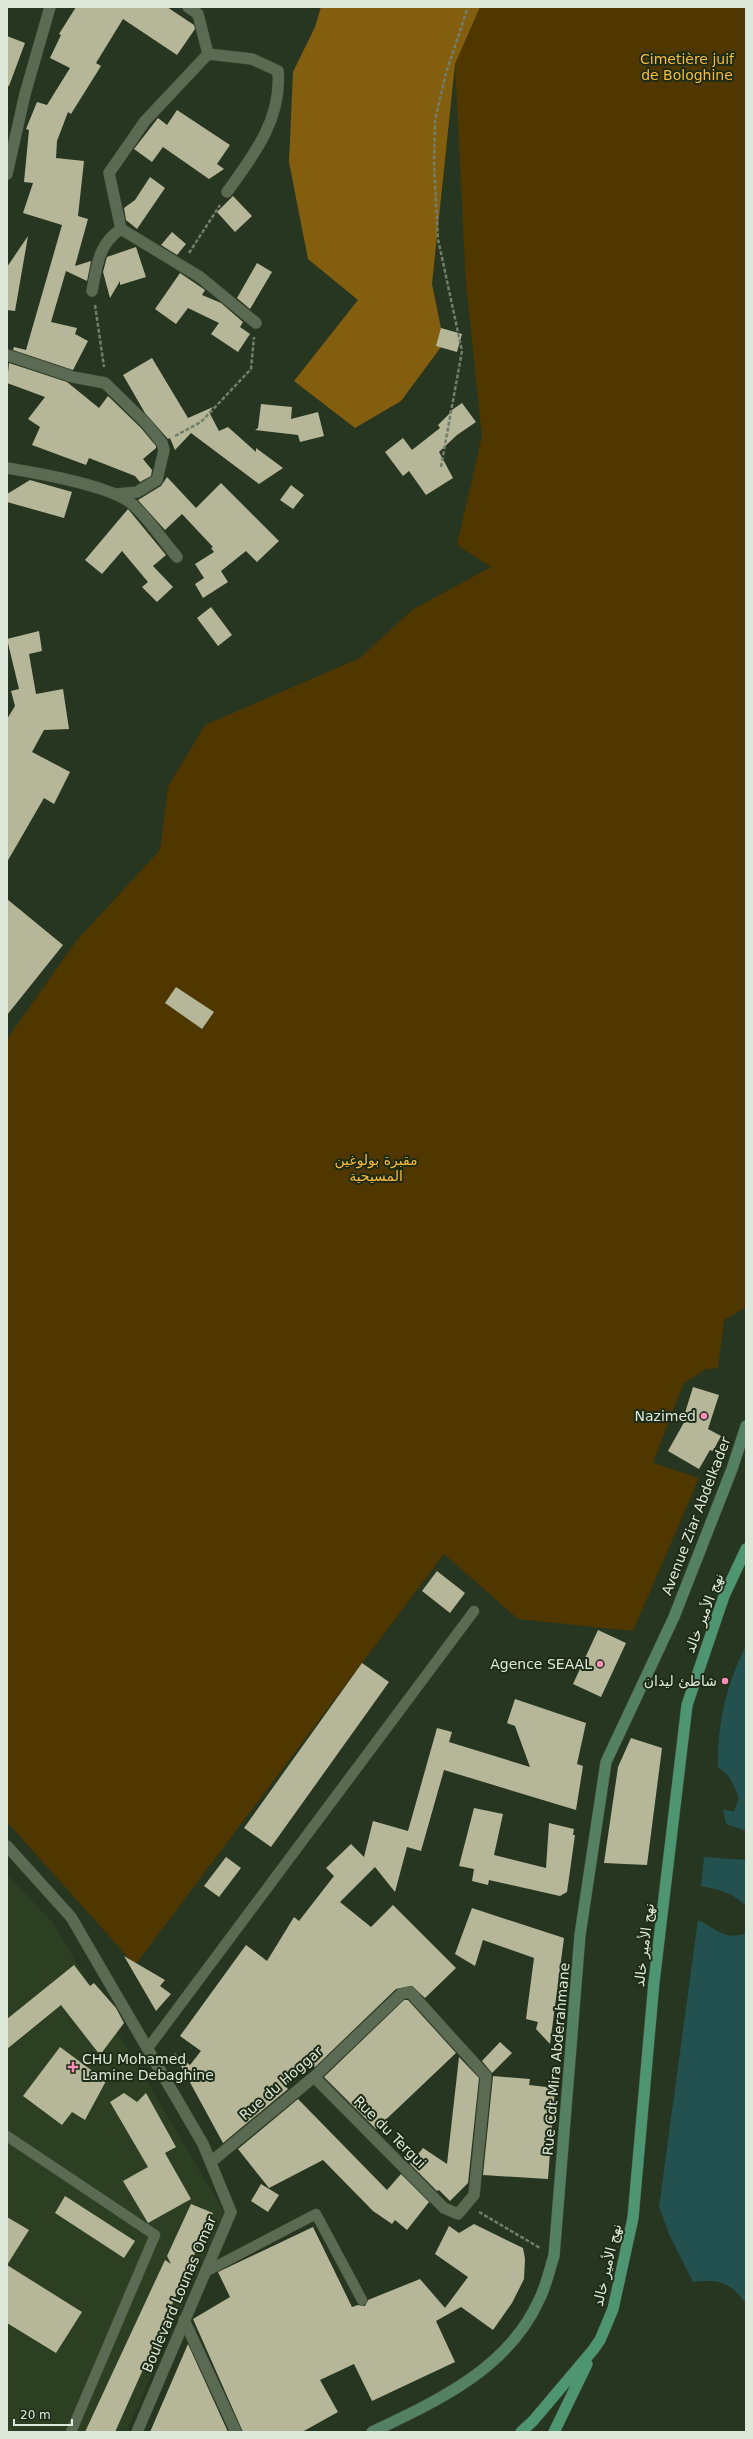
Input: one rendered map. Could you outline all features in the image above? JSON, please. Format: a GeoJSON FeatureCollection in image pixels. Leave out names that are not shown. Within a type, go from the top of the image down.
{"type":"FeatureCollection","features":[{"type":"Feature","properties":{"kind":"main road","name":"Avenue Ziar Abdelkader"},"geometry":{"type":"LineString","coordinates":[[674,1617],[732,1469],[746,1426]]}},
{"type":"Feature","properties":{"kind":"main road","name":"نهج الأمير خالد"},"geometry":{"type":"LineString","coordinates":[[593,2350],[600,2340],[613,2309],[633,2218],[654,1982],[686,1705],[724,1596],[746,1549]]}},
{"type":"Feature","properties":{"kind":"main road","name":"Rue Cdt Mira Abderahmane"},"geometry":{"type":"LineString","coordinates":[[372,2432],[416,2411],[471,2380],[510,2347],[539,2301],[554,2256],[580,1935],[606,1762],[674,1617]]}},
{"type":"Feature","properties":{"kind":"main road"},"geometry":{"type":"LineString","coordinates":[[521,2432],[533,2421],[593,2350]]}},
{"type":"Feature","properties":{"kind":"main road"},"geometry":{"type":"LineString","coordinates":[[554,2432],[593,2350]]}},
{"type":"Feature","properties":{"kind":"street"},"geometry":{"type":"LineString","coordinates":[[7,174],[26,94],[50,7]]}},
{"type":"Feature","properties":{"kind":"street"},"geometry":{"type":"LineString","coordinates":[[188,7],[198,14],[208,54]]}},
{"type":"Feature","properties":{"kind":"street"},"geometry":{"type":"LineString","coordinates":[[208,54],[252,59],[278,71],[279,87],[272,123],[248,164],[228,192]]}},
{"type":"Feature","properties":{"kind":"street"},"geometry":{"type":"LineString","coordinates":[[208,54],[145,121],[108,173],[121,229],[200,277],[256,323]]}},
{"type":"Feature","properties":{"kind":"street"},"geometry":{"type":"LineString","coordinates":[[92,291],[98,259],[104,244],[121,229]]}},
{"type":"Feature","properties":{"kind":"street"},"geometry":{"type":"LineString","coordinates":[[7,356],[73,377],[105,383],[146,423],[162,443],[164,450],[157,480],[137,492],[117,494]]}},
{"type":"Feature","properties":{"kind":"street"},"geometry":{"type":"LineString","coordinates":[[7,468],[44,474],[117,494],[132,503],[177,557]]}},
{"type":"Feature","properties":{"kind":"street","name":"Boulevard Lounas Omar"},"geometry":{"type":"LineString","coordinates":[[7,1846],[71,1917],[212,2161],[231,2212],[137,2432]]}},
{"type":"Feature","properties":{"kind":"street","name":"Rue du Hoggar"},"geometry":{"type":"LineString","coordinates":[[212,2161],[314,2077],[401,1994],[410,1992],[486,2076],[474,2195],[466,2204]]}},
{"type":"Feature","properties":{"kind":"street","name":"Rue du Tergui"},"geometry":{"type":"LineString","coordinates":[[314,2077],[444,2208],[458,2214],[466,2204]]}},
{"type":"Feature","properties":{"kind":"street"},"geometry":{"type":"LineString","coordinates":[[184,2320],[236,2432]]}},
{"type":"Feature","properties":{"kind":"lane"},"geometry":{"type":"LineString","coordinates":[[148,2048],[474,1611]]}},
{"type":"Feature","properties":{"kind":"lane"},"geometry":{"type":"LineString","coordinates":[[7,2136],[155,2235],[71,2432]]}},
{"type":"Feature","properties":{"kind":"lane"},"geometry":{"type":"LineString","coordinates":[[205,2272],[316,2214],[362,2300]]}},
{"type":"Feature","properties":{"kind":"path"},"geometry":{"type":"LineString","coordinates":[[441,467],[462,351],[438,239],[434,164],[435,120],[446,73],[468,7]]}},
{"type":"Feature","properties":{"kind":"path"},"geometry":{"type":"LineString","coordinates":[[182,265],[228,192]]}},
{"type":"Feature","properties":{"kind":"path"},"geometry":{"type":"LineString","coordinates":[[92,291],[105,383]]}},
{"type":"Feature","properties":{"kind":"path"},"geometry":{"type":"LineString","coordinates":[[162,443],[201,422],[251,369],[256,323]]}},
{"type":"Feature","properties":{"kind":"path"},"geometry":{"type":"LineString","coordinates":[[466,2204],[554,2256]]}},
{"type":"Feature","properties":{"kind":"shaded area"},"geometry":{"type":"Polygon","coordinates":[[[321,7],[480,7],[455,64],[432,284],[444,343],[401,401],[355,428],[294,381],[358,300],[308,259],[289,162],[293,72],[315,27],[321,7]]]}},
{"type":"Feature","properties":{"kind":"shaded area","name":"CHU Mohamed Lamine Debaghine"},"geometry":{"type":"Polygon","coordinates":[[[7,1874],[53,1923],[224,2212],[126,2432],[7,2432],[7,1874]]]}},
{"type":"Feature","properties":{"kind":"green space","name":"مقبرة بولوغين المسيحية"},"geometry":{"type":"Polygon","coordinates":[[[480,7],[746,7],[746,1307],[724,1320],[718,1368],[706,1369],[683,1384],[653,1463],[699,1478],[633,1631],[518,1619],[444,1554],[135,1965],[7,1822],[7,1039],[77,940],[160,850],[168,787],[205,725],[360,658],[412,610],[491,567],[457,545],[482,436],[466,285],[455,64],[480,7]]]}},
{"type":"Feature","properties":{"kind":"water"},"geometry":{"type":"Polygon","coordinates":[[[746,1646],[746,1831],[726,1824],[723,1809],[734,1812],[739,1798],[729,1776],[718,1768],[718,1752],[724,1705],[733,1675],[746,1646]]]}},
{"type":"Feature","properties":{"kind":"water"},"geometry":{"type":"Polygon","coordinates":[[[704,1857],[746,1860],[746,1906],[741,1901],[720,1890],[701,1886],[704,1857]]]}},
{"type":"Feature","properties":{"kind":"water"},"geometry":{"type":"Polygon","coordinates":[[[698,1920],[727,1935],[732,1936],[746,1933],[746,2304],[735,2291],[724,2284],[710,2281],[693,2282],[670,2236],[659,2207],[698,1920]]]}},
{"type":"Feature","properties":{"kind":"building"},"geometry":{"type":"Polygon","coordinates":[[[76,7],[167,7],[194,25],[195,29],[177,55],[123,19],[96,63],[101,66],[71,114],[68,112],[57,141],[56,158],[84,161],[78,216],[88,219],[75,266],[91,261],[87,281],[66,271],[51,322],[77,328],[75,334],[88,341],[73,370],[13,350],[14,347],[26,350],[62,225],[23,213],[33,183],[24,182],[29,130],[26,129],[37,102],[47,105],[70,68],[50,58],[61,35],[59,34],[76,7]]]}},
{"type":"Feature","properties":{"kind":"building"},"geometry":{"type":"Polygon","coordinates":[[[7,36],[25,43],[9,86],[7,86],[7,36]]]}},
{"type":"Feature","properties":{"kind":"building"},"geometry":{"type":"Polygon","coordinates":[[[177,110],[230,145],[217,164],[224,169],[209,179],[163,147],[152,162],[134,149],[158,118],[167,125],[177,110]]]}},
{"type":"Feature","properties":{"kind":"building"},"geometry":{"type":"Polygon","coordinates":[[[150,177],[165,188],[137,229],[126,220],[124,208],[135,200],[150,177]]]}},
{"type":"Feature","properties":{"kind":"building"},"geometry":{"type":"Polygon","coordinates":[[[233,196],[252,216],[235,232],[217,212],[233,196]]]}},
{"type":"Feature","properties":{"kind":"building"},"geometry":{"type":"Polygon","coordinates":[[[172,232],[186,244],[177,255],[161,245],[172,232]]]}},
{"type":"Feature","properties":{"kind":"building"},"geometry":{"type":"Polygon","coordinates":[[[28,236],[15,311],[7,310],[7,267],[28,236]]]}},
{"type":"Feature","properties":{"kind":"building"},"geometry":{"type":"Polygon","coordinates":[[[136,247],[146,277],[120,285],[120,281],[110,298],[103,272],[107,257],[136,247]]]}},
{"type":"Feature","properties":{"kind":"building"},"geometry":{"type":"Polygon","coordinates":[[[257,263],[272,272],[250,309],[237,298],[257,263]]]}},
{"type":"Feature","properties":{"kind":"building"},"geometry":{"type":"Polygon","coordinates":[[[180,273],[205,290],[202,295],[221,303],[243,322],[240,327],[250,334],[238,352],[211,334],[219,323],[188,308],[176,324],[155,309],[180,273]]]}},
{"type":"Feature","properties":{"kind":"building"},"geometry":{"type":"Polygon","coordinates":[[[441,328],[462,334],[457,352],[436,346],[441,328]]]}},
{"type":"Feature","properties":{"kind":"building"},"geometry":{"type":"Polygon","coordinates":[[[152,358],[188,418],[213,407],[209,412],[219,431],[228,427],[256,452],[256,448],[283,468],[259,484],[191,433],[175,450],[170,438],[168,439],[145,413],[123,375],[152,358]]]}},
{"type":"Feature","properties":{"kind":"building"},"geometry":{"type":"Polygon","coordinates":[[[9,363],[67,382],[99,408],[108,396],[141,428],[156,446],[156,448],[143,459],[152,470],[151,476],[140,482],[135,476],[89,458],[86,465],[32,445],[40,427],[28,419],[45,397],[7,383],[9,363]]]}},
{"type":"Feature","properties":{"kind":"building"},"geometry":{"type":"Polygon","coordinates":[[[462,403],[476,422],[457,435],[439,452],[453,478],[426,495],[409,471],[403,476],[385,452],[403,438],[412,450],[440,428],[438,425],[450,413],[449,412],[462,403]]]}},
{"type":"Feature","properties":{"kind":"building"},"geometry":{"type":"Polygon","coordinates":[[[261,404],[292,407],[291,419],[318,412],[324,436],[300,442],[298,435],[255,430],[258,428],[261,404]]]}},
{"type":"Feature","properties":{"kind":"building"},"geometry":{"type":"Polygon","coordinates":[[[167,477],[196,508],[221,483],[279,541],[257,562],[246,551],[221,571],[228,582],[203,598],[195,584],[204,578],[195,564],[214,552],[211,548],[213,547],[182,514],[165,530],[138,500],[161,486],[167,477]]]}},
{"type":"Feature","properties":{"kind":"building"},"geometry":{"type":"Polygon","coordinates":[[[30,480],[72,492],[64,518],[7,502],[7,494],[30,480]]]}},
{"type":"Feature","properties":{"kind":"building"},"geometry":{"type":"Polygon","coordinates":[[[291,485],[304,495],[293,509],[280,500],[291,485]]]}},
{"type":"Feature","properties":{"kind":"building"},"geometry":{"type":"Polygon","coordinates":[[[128,509],[166,555],[153,566],[173,587],[157,602],[142,587],[148,582],[122,551],[102,574],[85,560],[128,509]]]}},
{"type":"Feature","properties":{"kind":"building"},"geometry":{"type":"Polygon","coordinates":[[[211,607],[232,635],[218,646],[197,618],[211,607]]]}},
{"type":"Feature","properties":{"kind":"building"},"geometry":{"type":"Polygon","coordinates":[[[39,631],[42,651],[29,654],[36,694],[63,689],[69,729],[44,730],[32,752],[70,772],[54,804],[44,798],[7,862],[7,719],[15,706],[11,691],[19,689],[7,639],[39,631]]]}},
{"type":"Feature","properties":{"kind":"building"},"geometry":{"type":"Polygon","coordinates":[[[7,899],[63,945],[7,1015],[7,899]]]}},
{"type":"Feature","properties":{"kind":"building"},"geometry":{"type":"Polygon","coordinates":[[[176,987],[214,1012],[202,1029],[165,1003],[176,987]]]}},
{"type":"Feature","properties":{"kind":"building"},"geometry":{"type":"Polygon","coordinates":[[[693,1387],[719,1395],[708,1429],[721,1436],[713,1451],[710,1450],[699,1469],[668,1451],[687,1417],[684,1416],[693,1387]]]}},
{"type":"Feature","properties":{"kind":"building"},"geometry":{"type":"Polygon","coordinates":[[[437,1571],[465,1593],[450,1613],[422,1591],[437,1571]]]}},
{"type":"Feature","properties":{"kind":"building","name":"Agence SEAAL"},"geometry":{"type":"Polygon","coordinates":[[[598,1630],[626,1643],[601,1697],[573,1684],[598,1630]]]}},
{"type":"Feature","properties":{"kind":"building"},"geometry":{"type":"Polygon","coordinates":[[[362,1663],[389,1682],[271,1847],[244,1828],[362,1663]]]}},
{"type":"Feature","properties":{"kind":"building"},"geometry":{"type":"Polygon","coordinates":[[[515,1699],[586,1723],[577,1764],[583,1766],[576,1810],[444,1770],[421,1851],[407,1847],[395,1892],[375,1867],[340,1902],[371,1927],[393,1905],[456,1968],[425,1998],[412,1986],[396,1989],[315,2067],[310,2062],[285,2086],[288,2089],[223,2143],[174,2053],[190,2065],[201,2051],[180,2036],[246,1945],[267,1961],[294,1917],[299,1921],[334,1876],[326,1868],[351,1844],[364,1857],[373,1821],[408,1831],[437,1728],[452,1732],[449,1742],[530,1767],[515,1726],[507,1723],[515,1699]]]}},
{"type":"Feature","properties":{"kind":"building"},"geometry":{"type":"Polygon","coordinates":[[[631,1738],[662,1748],[647,1865],[604,1863],[618,1767],[631,1738]]]}},
{"type":"Feature","properties":{"kind":"building"},"geometry":{"type":"Polygon","coordinates":[[[474,1808],[503,1814],[494,1855],[546,1868],[549,1823],[574,1829],[573,1835],[575,1835],[567,1892],[560,1896],[489,1880],[488,1885],[472,1881],[474,1869],[459,1866],[474,1808]]]}},
{"type":"Feature","properties":{"kind":"building"},"geometry":{"type":"Polygon","coordinates":[[[226,1857],[241,1868],[219,1897],[204,1886],[226,1857]]]}},
{"type":"Feature","properties":{"kind":"building"},"geometry":{"type":"Polygon","coordinates":[[[472,1908],[564,1938],[550,2044],[536,2029],[538,2022],[526,2019],[534,1958],[483,1940],[475,1966],[455,1954],[472,1908]]]}},
{"type":"Feature","properties":{"kind":"building"},"geometry":{"type":"Polygon","coordinates":[[[124,1956],[165,1980],[160,1986],[171,1994],[156,2011],[124,1956]]]}},
{"type":"Feature","properties":{"kind":"building"},"geometry":{"type":"Polygon","coordinates":[[[74,1965],[90,1986],[94,1983],[116,2008],[124,2023],[100,2055],[61,2005],[7,2049],[7,2019],[74,1965]]]}},
{"type":"Feature","properties":{"kind":"building"},"geometry":{"type":"Polygon","coordinates":[[[404,2000],[408,2000],[456,2053],[376,2129],[324,2077],[404,2000]]]}},
{"type":"Feature","properties":{"kind":"building"},"geometry":{"type":"Polygon","coordinates":[[[500,2042],[512,2053],[492,2073],[482,2061],[500,2042]]]}},
{"type":"Feature","properties":{"kind":"building"},"geometry":{"type":"Polygon","coordinates":[[[60,2047],[106,2081],[85,2120],[72,2112],[62,2125],[23,2096],[60,2047]]]}},
{"type":"Feature","properties":{"kind":"building"},"geometry":{"type":"Polygon","coordinates":[[[459,2057],[479,2078],[468,2183],[450,2201],[439,2190],[437,2191],[410,2164],[423,2148],[447,2164],[459,2057]]]}},
{"type":"Feature","properties":{"kind":"building"},"geometry":{"type":"Polygon","coordinates":[[[493,2076],[530,2079],[529,2085],[555,2088],[548,2179],[483,2175],[493,2076]]]}},
{"type":"Feature","properties":{"kind":"building"},"geometry":{"type":"Polygon","coordinates":[[[124,2093],[137,2102],[146,2093],[176,2147],[165,2153],[191,2199],[148,2223],[123,2181],[148,2167],[110,2102],[124,2093]]]}},
{"type":"Feature","properties":{"kind":"building"},"geometry":{"type":"Polygon","coordinates":[[[298,2099],[387,2190],[401,2174],[429,2202],[407,2230],[395,2220],[392,2224],[373,2211],[323,2160],[269,2188],[238,2149],[298,2099]]]}},
{"type":"Feature","properties":{"kind":"building"},"geometry":{"type":"Polygon","coordinates":[[[261,2184],[279,2195],[268,2212],[251,2201],[261,2184]]]}},
{"type":"Feature","properties":{"kind":"building"},"geometry":{"type":"Polygon","coordinates":[[[65,2196],[135,2241],[124,2258],[55,2213],[65,2196]]]}},
{"type":"Feature","properties":{"kind":"building"},"geometry":{"type":"Polygon","coordinates":[[[191,2204],[213,2213],[115,2432],[85,2432],[165,2260],[171,2264],[167,2256],[191,2204]]]}},
{"type":"Feature","properties":{"kind":"building"},"geometry":{"type":"Polygon","coordinates":[[[7,2217],[29,2230],[7,2265],[7,2217]]]}},
{"type":"Feature","properties":{"kind":"building"},"geometry":{"type":"Polygon","coordinates":[[[474,2224],[523,2248],[525,2259],[524,2279],[512,2303],[493,2330],[461,2307],[436,2321],[455,2362],[372,2401],[354,2364],[320,2380],[338,2412],[302,2432],[243,2432],[193,2319],[230,2297],[218,2272],[313,2227],[352,2307],[358,2305],[365,2306],[368,2300],[420,2279],[445,2308],[468,2277],[435,2254],[449,2226],[459,2233],[474,2224]]]}},
{"type":"Feature","properties":{"kind":"building"},"geometry":{"type":"Polygon","coordinates":[[[7,2265],[82,2312],[56,2353],[7,2323],[7,2265]]]}},
{"type":"Feature","properties":{"kind":"building"},"geometry":{"type":"Polygon","coordinates":[[[188,2344],[228,2432],[150,2432],[188,2344]]]}},
{"type":"Feature","properties":{"kind":"place","name":"Nazimed"},"geometry":{"type":"Point","coordinates":[704,1416]}},
{"type":"Feature","properties":{"kind":"place","name":"Agence SEAAL"},"geometry":{"type":"Point","coordinates":[600,1664]}},
{"type":"Feature","properties":{"kind":"place","name":"شاطئ ليدان"},"geometry":{"type":"Point","coordinates":[725,1681]}},
{"type":"Feature","properties":{"kind":"place","name":"CHU Mohamed Lamine Debaghine"},"geometry":{"type":"Point","coordinates":[73,2067]}},
{"type":"Feature","properties":{"kind":"park label","name":"Cimetière juif de Bologhine"},"geometry":{"type":"Point","coordinates":[687,68]}}]}
